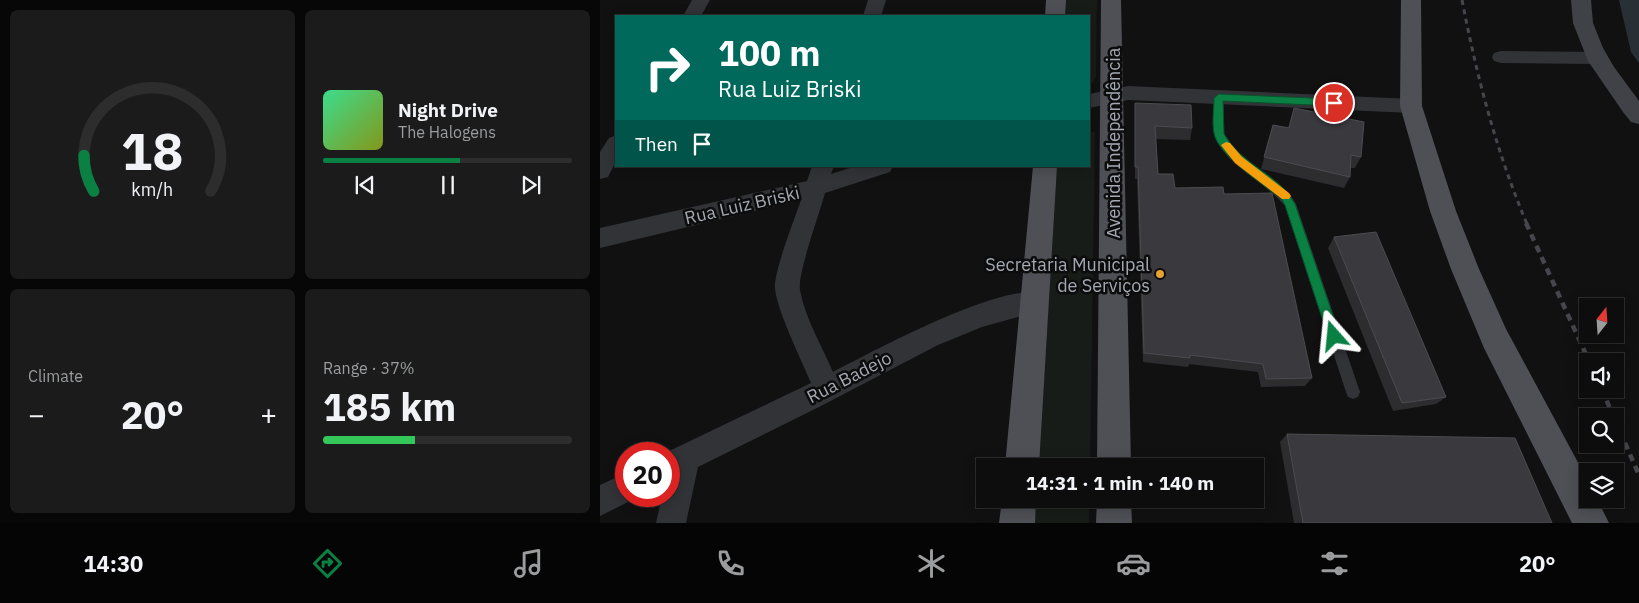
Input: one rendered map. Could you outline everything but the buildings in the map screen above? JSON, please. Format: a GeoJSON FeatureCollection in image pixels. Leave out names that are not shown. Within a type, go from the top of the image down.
{"type":"FeatureCollection","features":[{"type":"Feature","properties":{"kind":"main road"},"geometry":{"type":"LineString","coordinates":[[1055,15],[1056,0]]}},
{"type":"Feature","properties":{"kind":"main road","name":"Avenida Independência"},"geometry":{"type":"LineString","coordinates":[[1111,0],[1101,98],[1114,458]]}},
{"type":"Feature","properties":{"kind":"main road"},"geometry":{"type":"LineString","coordinates":[[1407,0],[1411,106],[1443,211],[1464,269],[1495,338],[1591,523]]}},
{"type":"Feature","properties":{"kind":"main road"},"geometry":{"type":"LineString","coordinates":[[1023,458],[1045,167]]}},
{"type":"Feature","properties":{"kind":"main road"},"geometry":{"type":"LineString","coordinates":[[1017,523],[1018,508]]}},
{"type":"Feature","properties":{"kind":"main road"},"geometry":{"type":"LineString","coordinates":[[1114,508],[1114,523]]}},
{"type":"Feature","properties":{"kind":"street"},"geometry":{"type":"LineString","coordinates":[[693,15],[701,0]]}},
{"type":"Feature","properties":{"kind":"street"},"geometry":{"type":"LineString","coordinates":[[872,15],[877,0]]}},
{"type":"Feature","properties":{"kind":"street"},"geometry":{"type":"LineString","coordinates":[[1581,0],[1585,28],[1598,58],[1621,95],[1639,116]]}},
{"type":"Feature","properties":{"kind":"street"},"geometry":{"type":"LineString","coordinates":[[1501,57],[1598,58]]}},
{"type":"Feature","properties":{"kind":"street"},"geometry":{"type":"LineString","coordinates":[[1101,98],[1128,93],[1411,106]]}},
{"type":"Feature","properties":{"kind":"street"},"geometry":{"type":"LineString","coordinates":[[600,171],[615,146]]}},
{"type":"Feature","properties":{"kind":"street","name":"Rua Luiz Briski"},"geometry":{"type":"LineString","coordinates":[[600,238],[820,177],[876,167]]}},
{"type":"Feature","properties":{"kind":"street"},"geometry":{"type":"LineString","coordinates":[[820,177],[793,261],[787,288],[795,314],[827,389]]}},
{"type":"Feature","properties":{"kind":"street","name":"Rua Badejo"},"geometry":{"type":"LineString","coordinates":[[680,461],[827,389],[949,326],[1004,307],[1034,302]]}},
{"type":"Feature","properties":{"kind":"street"},"geometry":{"type":"LineString","coordinates":[[600,501],[615,494]]}},
{"type":"Feature","properties":{"kind":"street"},"geometry":{"type":"LineString","coordinates":[[671,523],[673,507]]}},
{"type":"Feature","properties":{"kind":"lane"},"geometry":{"type":"LineString","coordinates":[[1219,98],[1219,134],[1223,141],[1239,160],[1285,195],[1290,204],[1353,392]]}},
{"type":"Feature","properties":{"kind":"shaded area"},"geometry":{"type":"Polygon","coordinates":[[[1064,0],[1097,0],[1096,77],[1090,84],[1090,15],[1063,15],[1064,0]]]}},
{"type":"Feature","properties":{"kind":"shaded area"},"geometry":{"type":"Polygon","coordinates":[[[1619,0],[1639,0],[1639,63],[1631,52],[1619,0]]]}},
{"type":"Feature","properties":{"kind":"shaded area"},"geometry":{"type":"Polygon","coordinates":[[[1090,132],[1095,132],[1090,458],[1033,458],[1051,167],[1090,167],[1090,132]]]}},
{"type":"Feature","properties":{"kind":"shaded area"},"geometry":{"type":"Polygon","coordinates":[[[1029,508],[1089,508],[1089,523],[1028,523],[1029,508]]]}},
{"type":"Feature","properties":{"kind":"railway"},"geometry":{"type":"LineString","coordinates":[[1462,0],[1488,114],[1527,224]]}},
{"type":"Feature","properties":{"kind":"railway"},"geometry":{"type":"LineString","coordinates":[[1526,223],[1585,353]]}},
{"type":"Feature","properties":{"kind":"railway"},"geometry":{"type":"LineString","coordinates":[[1606,398],[1610,408]]}},
{"type":"Feature","properties":{"kind":"railway"},"geometry":{"type":"LineString","coordinates":[[1624,441],[1639,475]]}},
{"type":"Feature","properties":{"kind":"slow traffic"},"geometry":{"type":"LineString","coordinates":[[1226,145],[1239,160],[1285,196]]}},
{"type":"Feature","properties":{"kind":"place","name":"Secretaria Municipal de Serviços"},"geometry":{"type":"Point","coordinates":[1160,274]}},
{"type":"Feature","properties":{"kind":"route"},"geometry":{"type":"LineString","coordinates":[[1334,103],[1219,98],[1219,134],[1223,141],[1239,160],[1285,195],[1290,204],[1334,336]]}}]}
